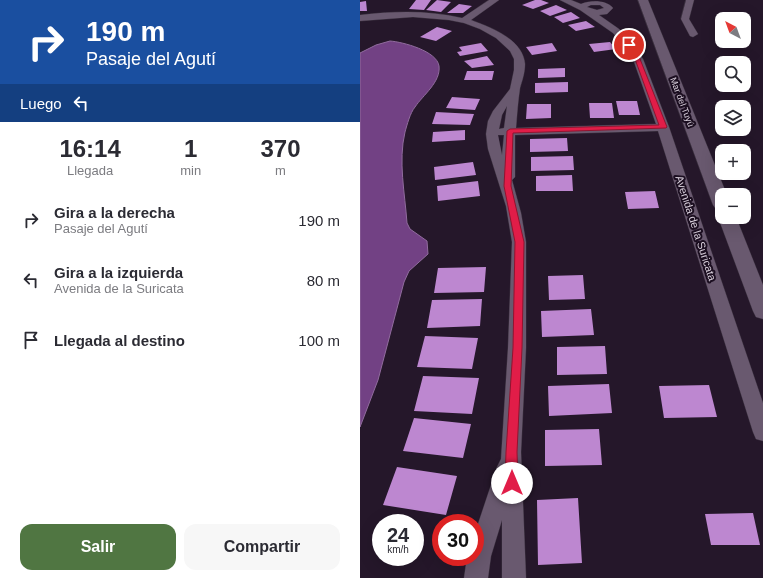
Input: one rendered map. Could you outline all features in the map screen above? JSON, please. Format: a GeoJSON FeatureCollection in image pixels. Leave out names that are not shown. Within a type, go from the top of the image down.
{"type":"FeatureCollection","features":[{"type":"Feature","properties":{"kind":"street"},"geometry":{"type":"LineString","coordinates":[[463,21],[495,0]]}},
{"type":"Feature","properties":{"kind":"street","name":"Mar del Tuyú"},"geometry":{"type":"LineString","coordinates":[[643,0],[715,188]]}},
{"type":"Feature","properties":{"kind":"street"},"geometry":{"type":"LineString","coordinates":[[690,0],[685,19],[693,34]]}},
{"type":"Feature","properties":{"kind":"street","name":"Avenida de la Suricata"},"geometry":{"type":"LineString","coordinates":[[568,2],[586,8],[616,31],[629,45],[638,59],[663,127],[763,432]]}},
{"type":"Feature","properties":{"kind":"street"},"geometry":{"type":"LineString","coordinates":[[586,8],[604,3]]}},
{"type":"Feature","properties":{"kind":"street"},"geometry":{"type":"LineString","coordinates":[[586,8],[600,13],[604,3]]}},
{"type":"Feature","properties":{"kind":"street","name":"Avenida de la Suricata"},"geometry":{"type":"LineString","coordinates":[[604,3],[616,31]]}},
{"type":"Feature","properties":{"kind":"street"},"geometry":{"type":"LineString","coordinates":[[360,18],[410,14],[433,15],[463,21],[505,40],[515,52],[519,60],[520,69],[515,90],[510,131],[508,186]]}},
{"type":"Feature","properties":{"kind":"street"},"geometry":{"type":"LineString","coordinates":[[514,578],[511,452],[518,348],[519,242],[508,186],[492,141],[492,132],[493,125],[502,104],[515,90]]}},
{"type":"Feature","properties":{"kind":"street"},"geometry":{"type":"LineString","coordinates":[[492,132],[663,127]]}},
{"type":"Feature","properties":{"kind":"street"},"geometry":{"type":"LineString","coordinates":[[730,224],[763,311]]}},
{"type":"Feature","properties":{"kind":"street"},"geometry":{"type":"LineString","coordinates":[[476,578],[479,556],[511,452]]}},
{"type":"Feature","properties":{"kind":"shaded area"},"geometry":{"type":"Polygon","coordinates":[[[390,41],[419,48],[432,56],[437,61],[439,66],[439,72],[434,83],[415,107],[410,116],[405,132],[402,154],[407,223],[410,229],[427,241],[428,254],[409,271],[404,282],[378,380],[360,427],[360,53],[376,45],[390,41]]]}},
{"type":"Feature","properties":{"kind":"building"},"geometry":{"type":"Polygon","coordinates":[[[416,0],[431,0],[424,10],[409,9],[416,0]]]}},
{"type":"Feature","properties":{"kind":"building"},"geometry":{"type":"Polygon","coordinates":[[[437,0],[451,2],[441,12],[426,10],[437,0]]]}},
{"type":"Feature","properties":{"kind":"building"},"geometry":{"type":"Polygon","coordinates":[[[535,0],[541,0],[549,3],[533,9],[522,5],[535,0]]]}},
{"type":"Feature","properties":{"kind":"building"},"geometry":{"type":"Polygon","coordinates":[[[366,1],[367,11],[360,11],[360,2],[366,1]]]}},
{"type":"Feature","properties":{"kind":"building"},"geometry":{"type":"Polygon","coordinates":[[[459,4],[472,6],[463,13],[447,13],[459,4]]]}},
{"type":"Feature","properties":{"kind":"building"},"geometry":{"type":"Polygon","coordinates":[[[556,5],[567,10],[550,16],[540,11],[556,5]]]}},
{"type":"Feature","properties":{"kind":"building"},"geometry":{"type":"Polygon","coordinates":[[[571,12],[580,18],[563,23],[554,17],[571,12]]]}},
{"type":"Feature","properties":{"kind":"building"},"geometry":{"type":"Polygon","coordinates":[[[586,21],[595,27],[576,31],[568,25],[586,21]]]}},
{"type":"Feature","properties":{"kind":"building"},"geometry":{"type":"Polygon","coordinates":[[[437,27],[452,31],[436,41],[420,37],[437,27]]]}},
{"type":"Feature","properties":{"kind":"building"},"geometry":{"type":"Polygon","coordinates":[[[610,42],[616,49],[594,52],[589,44],[610,42]]]}},
{"type":"Feature","properties":{"kind":"building"},"geometry":{"type":"Polygon","coordinates":[[[481,43],[488,51],[460,56],[457,52],[462,51],[459,47],[481,43]]]}},
{"type":"Feature","properties":{"kind":"building"},"geometry":{"type":"Polygon","coordinates":[[[552,43],[557,51],[532,55],[526,47],[552,43]]]}},
{"type":"Feature","properties":{"kind":"building"},"geometry":{"type":"Polygon","coordinates":[[[487,56],[494,65],[472,68],[464,61],[487,56]]]}},
{"type":"Feature","properties":{"kind":"building"},"geometry":{"type":"Polygon","coordinates":[[[565,68],[565,77],[538,78],[538,69],[565,68]]]}},
{"type":"Feature","properties":{"kind":"building"},"geometry":{"type":"Polygon","coordinates":[[[467,71],[494,71],[492,80],[464,80],[467,71]]]}},
{"type":"Feature","properties":{"kind":"building"},"geometry":{"type":"Polygon","coordinates":[[[568,82],[568,92],[535,93],[535,83],[568,82]]]}},
{"type":"Feature","properties":{"kind":"building"},"geometry":{"type":"Polygon","coordinates":[[[452,97],[480,99],[475,110],[446,108],[452,97]]]}},
{"type":"Feature","properties":{"kind":"building"},"geometry":{"type":"Polygon","coordinates":[[[616,101],[637,101],[640,115],[619,115],[616,101]]]}},
{"type":"Feature","properties":{"kind":"building"},"geometry":{"type":"Polygon","coordinates":[[[589,103],[612,103],[614,118],[590,118],[589,103]]]}},
{"type":"Feature","properties":{"kind":"building"},"geometry":{"type":"Polygon","coordinates":[[[527,104],[551,104],[551,118],[526,119],[527,104]]]}},
{"type":"Feature","properties":{"kind":"building"},"geometry":{"type":"Polygon","coordinates":[[[436,112],[474,114],[470,125],[432,124],[436,112]]]}},
{"type":"Feature","properties":{"kind":"building"},"geometry":{"type":"Polygon","coordinates":[[[465,130],[465,140],[432,142],[433,132],[465,130]]]}},
{"type":"Feature","properties":{"kind":"building"},"geometry":{"type":"Polygon","coordinates":[[[567,138],[568,151],[530,152],[530,139],[567,138]]]}},
{"type":"Feature","properties":{"kind":"building"},"geometry":{"type":"Polygon","coordinates":[[[573,156],[574,170],[531,171],[531,157],[573,156]]]}},
{"type":"Feature","properties":{"kind":"building"},"geometry":{"type":"Polygon","coordinates":[[[473,162],[476,175],[435,180],[434,167],[473,162]]]}},
{"type":"Feature","properties":{"kind":"building"},"geometry":{"type":"Polygon","coordinates":[[[572,175],[573,191],[536,191],[536,176],[572,175]]]}},
{"type":"Feature","properties":{"kind":"building"},"geometry":{"type":"Polygon","coordinates":[[[478,181],[480,196],[438,201],[437,186],[478,181]]]}},
{"type":"Feature","properties":{"kind":"building"},"geometry":{"type":"Polygon","coordinates":[[[655,191],[659,208],[628,209],[625,192],[655,191]]]}},
{"type":"Feature","properties":{"kind":"building"},"geometry":{"type":"Polygon","coordinates":[[[486,267],[484,292],[434,293],[438,268],[486,267]]]}},
{"type":"Feature","properties":{"kind":"building"},"geometry":{"type":"Polygon","coordinates":[[[583,275],[585,299],[549,300],[548,276],[583,275]]]}},
{"type":"Feature","properties":{"kind":"building"},"geometry":{"type":"Polygon","coordinates":[[[482,299],[480,326],[427,328],[432,300],[482,299]]]}},
{"type":"Feature","properties":{"kind":"building"},"geometry":{"type":"Polygon","coordinates":[[[591,309],[594,335],[542,337],[541,311],[591,309]]]}},
{"type":"Feature","properties":{"kind":"building"},"geometry":{"type":"Polygon","coordinates":[[[425,336],[478,338],[472,369],[417,367],[425,336]]]}},
{"type":"Feature","properties":{"kind":"building"},"geometry":{"type":"Polygon","coordinates":[[[605,346],[607,374],[557,375],[557,347],[605,346]]]}},
{"type":"Feature","properties":{"kind":"building"},"geometry":{"type":"Polygon","coordinates":[[[423,376],[479,378],[472,414],[414,411],[423,376]]]}},
{"type":"Feature","properties":{"kind":"building"},"geometry":{"type":"Polygon","coordinates":[[[609,384],[612,413],[549,416],[548,386],[609,384]]]}},
{"type":"Feature","properties":{"kind":"building"},"geometry":{"type":"Polygon","coordinates":[[[709,385],[717,417],[664,418],[659,386],[709,385]]]}},
{"type":"Feature","properties":{"kind":"building"},"geometry":{"type":"Polygon","coordinates":[[[414,418],[471,424],[463,458],[403,451],[414,418]]]}},
{"type":"Feature","properties":{"kind":"building"},"geometry":{"type":"Polygon","coordinates":[[[599,429],[602,465],[545,466],[545,430],[599,429]]]}},
{"type":"Feature","properties":{"kind":"building"},"geometry":{"type":"Polygon","coordinates":[[[397,467],[457,476],[446,514],[383,505],[397,467]]]}},
{"type":"Feature","properties":{"kind":"building"},"geometry":{"type":"Polygon","coordinates":[[[578,498],[582,563],[538,565],[537,500],[578,498]]]}},
{"type":"Feature","properties":{"kind":"building"},"geometry":{"type":"Polygon","coordinates":[[[753,513],[760,545],[711,545],[705,514],[753,513]]]}},
{"type":"Feature","properties":{"kind":"route"},"geometry":{"type":"LineString","coordinates":[[512,483],[511,452],[518,348],[519,242],[517,225],[508,186],[510,131],[663,127],[638,59],[629,45]]}}]}
